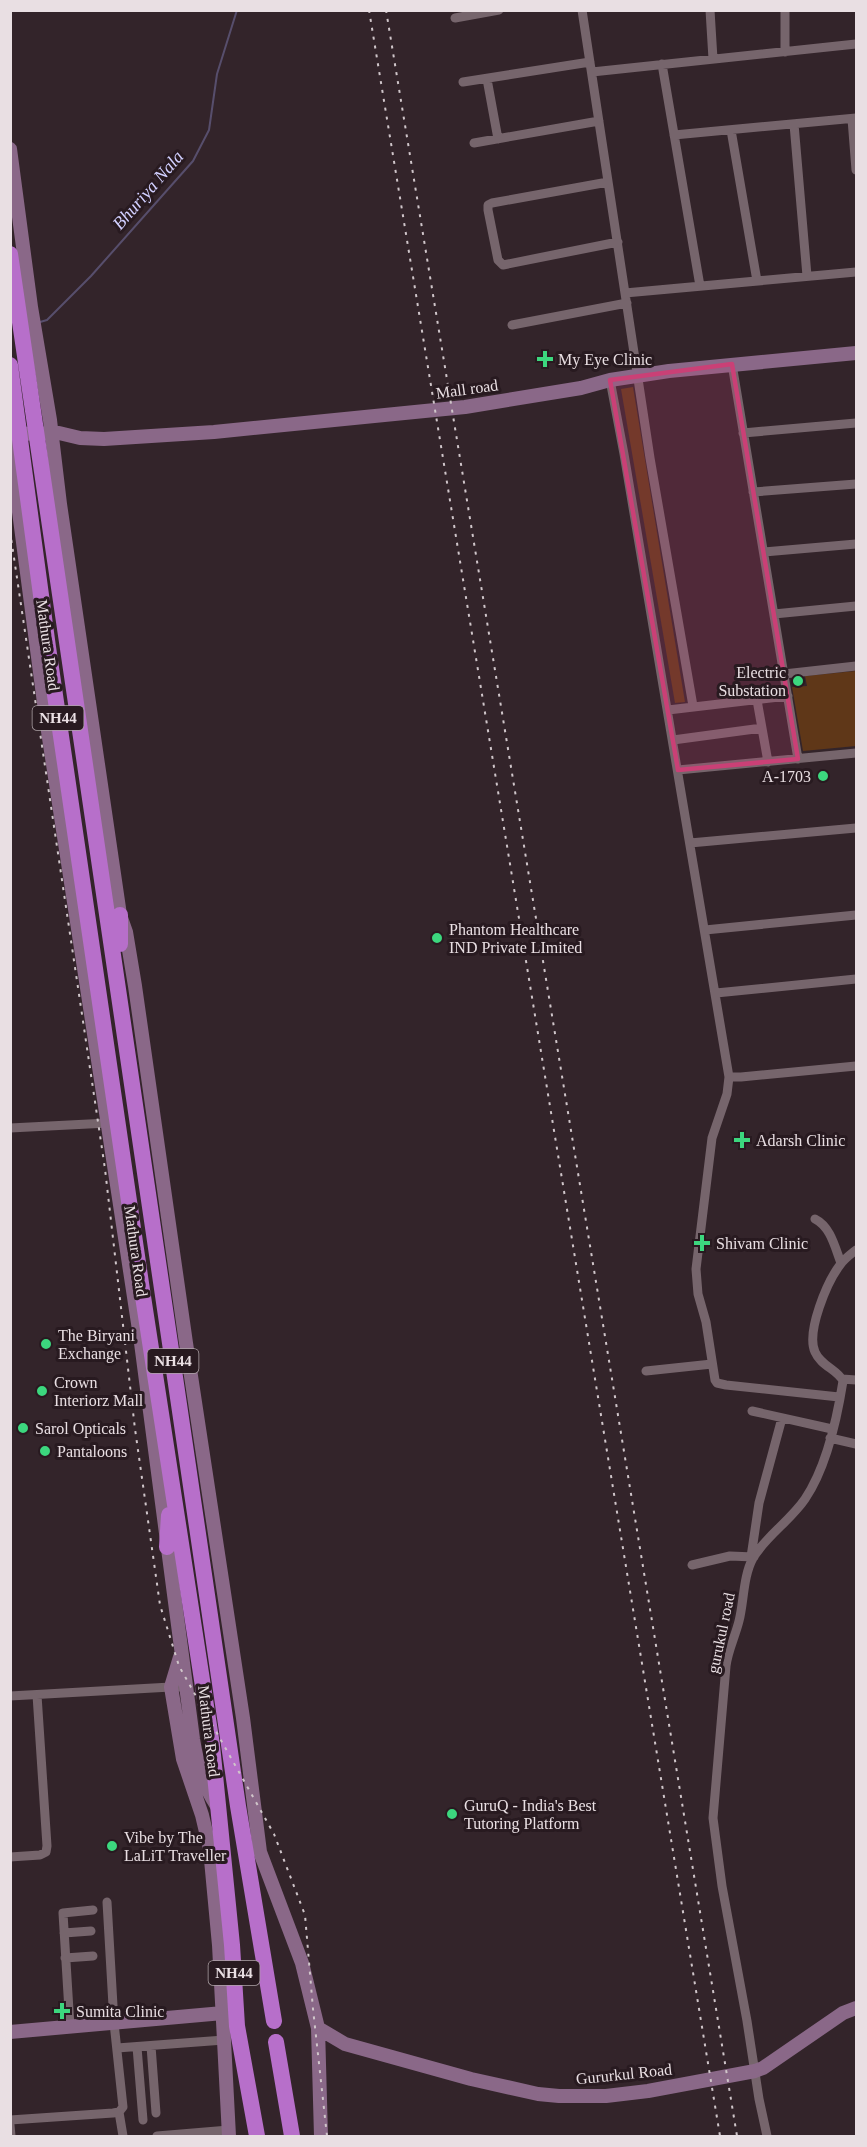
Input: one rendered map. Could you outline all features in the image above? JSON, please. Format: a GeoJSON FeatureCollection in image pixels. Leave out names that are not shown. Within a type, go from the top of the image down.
{"type":"FeatureCollection","features":[{"type":"Feature","properties":{"kind":"highway","name":"Mathura Road"},"geometry":{"type":"LineString","coordinates":[[10,254],[113,916],[118,992],[243,1835],[274,2021]]}},
{"type":"Feature","properties":{"kind":"highway","name":"Mathura Road"},"geometry":{"type":"LineString","coordinates":[[10,365],[96,975],[171,1485],[212,1745],[232,1945],[237,2026],[257,2136]]}},
{"type":"Feature","properties":{"kind":"highway"},"geometry":{"type":"LineString","coordinates":[[74,909],[96,975]]}},
{"type":"Feature","properties":{"kind":"highway"},"geometry":{"type":"LineString","coordinates":[[167,1547],[171,1485]]}},
{"type":"Feature","properties":{"kind":"highway"},"geometry":{"type":"LineString","coordinates":[[276,2042],[292,2136]]}},
{"type":"Feature","properties":{"kind":"main road"},"geometry":{"type":"LineString","coordinates":[[10,149],[32,317],[75,564],[78,631]]}},
{"type":"Feature","properties":{"kind":"main road","name":"Mall road"},"geometry":{"type":"LineString","coordinates":[[10,434],[75,441],[80,438],[104,439],[214,432],[465,407],[581,388],[638,375],[856,353]]}},
{"type":"Feature","properties":{"kind":"main road"},"geometry":{"type":"LineString","coordinates":[[10,410],[21,416],[29,417],[38,414],[46,396]]}},
{"type":"Feature","properties":{"kind":"main road"},"geometry":{"type":"LineString","coordinates":[[54,438],[60,504],[113,916],[126,932],[135,986],[243,1718],[260,1852],[302,1963],[318,2028],[321,2136]]}},
{"type":"Feature","properties":{"kind":"main road","name":"Mall road"},"geometry":{"type":"LineString","coordinates":[[10,443],[54,438]]}},
{"type":"Feature","properties":{"kind":"main road"},"geometry":{"type":"LineString","coordinates":[[10,443],[74,909],[138,1323],[197,1763],[209,1794],[219,1808]]}},
{"type":"Feature","properties":{"kind":"main road"},"geometry":{"type":"LineString","coordinates":[[10,488],[19,552],[28,577]]}},
{"type":"Feature","properties":{"kind":"main road"},"geometry":{"type":"LineString","coordinates":[[20,512],[25,496],[38,488],[48,489],[60,504]]}},
{"type":"Feature","properties":{"kind":"main road","name":"Mathura Road"},"geometry":{"type":"LineString","coordinates":[[182,1652],[171,1687],[183,1759],[202,1815],[210,1849],[223,2013],[229,2133]]}},
{"type":"Feature","properties":{"kind":"main road"},"geometry":{"type":"LineString","coordinates":[[243,1835],[260,1852]]}},
{"type":"Feature","properties":{"kind":"main road","name":"Gururkul Road"},"geometry":{"type":"LineString","coordinates":[[318,2028],[345,2044],[471,2079],[538,2094],[575,2097],[648,2091],[755,2071],[763,2068],[843,2013],[856,2008]]}},
{"type":"Feature","properties":{"kind":"main road"},"geometry":{"type":"LineString","coordinates":[[10,2031],[223,2013]]}},
{"type":"Feature","properties":{"kind":"main road"},"geometry":{"type":"LineString","coordinates":[[320,2064],[329,2053],[345,2044]]}},
{"type":"Feature","properties":{"kind":"street"},"geometry":{"type":"LineString","coordinates":[[455,18],[499,10]]}},
{"type":"Feature","properties":{"kind":"street"},"geometry":{"type":"LineString","coordinates":[[582,10],[638,375],[693,706]]}},
{"type":"Feature","properties":{"kind":"street"},"geometry":{"type":"LineString","coordinates":[[710,10],[713,59]]}},
{"type":"Feature","properties":{"kind":"street"},"geometry":{"type":"LineString","coordinates":[[785,10],[785,52]]}},
{"type":"Feature","properties":{"kind":"street"},"geometry":{"type":"LineString","coordinates":[[463,82],[591,67],[662,64],[856,44]]}},
{"type":"Feature","properties":{"kind":"street"},"geometry":{"type":"LineString","coordinates":[[662,64],[700,286]]}},
{"type":"Feature","properties":{"kind":"street"},"geometry":{"type":"LineString","coordinates":[[487,79],[498,139]]}},
{"type":"Feature","properties":{"kind":"street"},"geometry":{"type":"LineString","coordinates":[[674,135],[854,118],[856,170]]}},
{"type":"Feature","properties":{"kind":"street"},"geometry":{"type":"LineString","coordinates":[[474,143],[599,121]]}},
{"type":"Feature","properties":{"kind":"street"},"geometry":{"type":"LineString","coordinates":[[794,124],[807,276]]}},
{"type":"Feature","properties":{"kind":"street"},"geometry":{"type":"LineString","coordinates":[[731,130],[757,281]]}},
{"type":"Feature","properties":{"kind":"street"},"geometry":{"type":"LineString","coordinates":[[608,182],[492,202],[488,205],[488,210],[498,260],[502,265],[618,242]]}},
{"type":"Feature","properties":{"kind":"street"},"geometry":{"type":"LineString","coordinates":[[625,293],[856,272]]}},
{"type":"Feature","properties":{"kind":"street"},"geometry":{"type":"LineString","coordinates":[[512,325],[627,303]]}},
{"type":"Feature","properties":{"kind":"street"},"geometry":{"type":"LineString","coordinates":[[732,364],[798,759]]}},
{"type":"Feature","properties":{"kind":"street"},"geometry":{"type":"LineString","coordinates":[[610,380],[729,1077],[727,1094],[715,1125],[710,1149],[696,1269],[698,1294],[706,1322],[715,1380],[717,1383],[726,1385],[839,1398]]}},
{"type":"Feature","properties":{"kind":"street"},"geometry":{"type":"LineString","coordinates":[[744,433],[856,423]]}},
{"type":"Feature","properties":{"kind":"street"},"geometry":{"type":"LineString","coordinates":[[753,492],[856,484]]}},
{"type":"Feature","properties":{"kind":"street"},"geometry":{"type":"LineString","coordinates":[[764,552],[856,544]]}},
{"type":"Feature","properties":{"kind":"street"},"geometry":{"type":"LineString","coordinates":[[774,614],[856,606]]}},
{"type":"Feature","properties":{"kind":"street"},"geometry":{"type":"LineString","coordinates":[[784,674],[856,666]]}},
{"type":"Feature","properties":{"kind":"street"},"geometry":{"type":"LineString","coordinates":[[668,710],[788,696]]}},
{"type":"Feature","properties":{"kind":"street"},"geometry":{"type":"LineString","coordinates":[[757,700],[768,762]]}},
{"type":"Feature","properties":{"kind":"street"},"geometry":{"type":"LineString","coordinates":[[673,740],[762,728]]}},
{"type":"Feature","properties":{"kind":"street"},"geometry":{"type":"LineString","coordinates":[[678,770],[856,753]]}},
{"type":"Feature","properties":{"kind":"street"},"geometry":{"type":"LineString","coordinates":[[690,843],[856,828]]}},
{"type":"Feature","properties":{"kind":"street"},"geometry":{"type":"LineString","coordinates":[[705,930],[856,915]]}},
{"type":"Feature","properties":{"kind":"street"},"geometry":{"type":"LineString","coordinates":[[716,993],[856,979]]}},
{"type":"Feature","properties":{"kind":"street"},"geometry":{"type":"LineString","coordinates":[[729,1077],[856,1066]]}},
{"type":"Feature","properties":{"kind":"street"},"geometry":{"type":"LineString","coordinates":[[10,1128],[108,1123]]}},
{"type":"Feature","properties":{"kind":"street"},"geometry":{"type":"LineString","coordinates":[[815,1219],[824,1225],[829,1233],[841,1263]]}},
{"type":"Feature","properties":{"kind":"street"},"geometry":{"type":"LineString","coordinates":[[856,1250],[841,1263],[830,1281],[823,1297],[812,1339],[813,1347],[821,1362],[843,1379],[856,1380]]}},
{"type":"Feature","properties":{"kind":"street"},"geometry":{"type":"LineString","coordinates":[[646,1371],[712,1364]]}},
{"type":"Feature","properties":{"kind":"street","name":"gurukul road"},"geometry":{"type":"LineString","coordinates":[[767,2136],[722,1886],[713,1818],[728,1655],[739,1622],[753,1557],[805,1500],[822,1466],[843,1379]]}},
{"type":"Feature","properties":{"kind":"street"},"geometry":{"type":"LineString","coordinates":[[752,1411],[831,1433],[856,1444]]}},
{"type":"Feature","properties":{"kind":"street"},"geometry":{"type":"LineString","coordinates":[[692,1565],[723,1557],[753,1557],[759,1503],[782,1418]]}},
{"type":"Feature","properties":{"kind":"street"},"geometry":{"type":"LineString","coordinates":[[10,1696],[187,1688]]}},
{"type":"Feature","properties":{"kind":"street"},"geometry":{"type":"LineString","coordinates":[[10,1857],[40,1855],[46,1852],[47,1846],[37,1695]]}},
{"type":"Feature","properties":{"kind":"street"},"geometry":{"type":"LineString","coordinates":[[10,2120],[119,2112],[123,2107],[114,2023],[106,1902]]}},
{"type":"Feature","properties":{"kind":"street"},"geometry":{"type":"LineString","coordinates":[[70,2027],[63,1913],[93,1910]]}},
{"type":"Feature","properties":{"kind":"street"},"geometry":{"type":"LineString","coordinates":[[64,1933],[91,1931]]}},
{"type":"Feature","properties":{"kind":"street"},"geometry":{"type":"LineString","coordinates":[[65,1958],[93,1956]]}},
{"type":"Feature","properties":{"kind":"street"},"geometry":{"type":"LineString","coordinates":[[117,2048],[224,2040]]}},
{"type":"Feature","properties":{"kind":"street"},"geometry":{"type":"LineString","coordinates":[[151,2046],[156,2114]]}},
{"type":"Feature","properties":{"kind":"street"},"geometry":{"type":"LineString","coordinates":[[137,2047],[143,2120]]}},
{"type":"Feature","properties":{"kind":"street"},"geometry":{"type":"LineString","coordinates":[[119,2112],[123,2136]]}},
{"type":"Feature","properties":{"kind":"street"},"geometry":{"type":"LineString","coordinates":[[10,2125],[12,2136]]}},
{"type":"Feature","properties":{"kind":"street"},"geometry":{"type":"LineString","coordinates":[[157,2136],[229,2133]]}},
{"type":"Feature","properties":{"kind":"highlighted area"},"geometry":{"type":"Polygon","coordinates":[[[732,364],[798,759],[678,770],[610,380],[732,364]]]}},
{"type":"Feature","properties":{"kind":"shaded area"},"geometry":{"type":"Polygon","coordinates":[[[633,387],[685,702],[675,703],[621,389],[633,387]]]}},
{"type":"Feature","properties":{"kind":"shaded area"},"geometry":{"type":"Polygon","coordinates":[[[856,671],[856,746],[803,751],[792,687],[807,686],[805,676],[856,671]]]}},
{"type":"Feature","properties":{"kind":"waterway","name":"Bhuriya Nala"},"geometry":{"type":"LineString","coordinates":[[40,322],[47,320],[91,276],[193,161],[209,130],[217,74],[237,10]]}},
{"type":"Feature","properties":{"kind":"railway"},"geometry":{"type":"LineString","coordinates":[[369,10],[720,2136]]}},
{"type":"Feature","properties":{"kind":"railway"},"geometry":{"type":"LineString","coordinates":[[386,10],[737,2136]]}},
{"type":"Feature","properties":{"kind":"railway"},"geometry":{"type":"LineString","coordinates":[[10,531],[105,1169],[135,1429],[160,1605],[179,1666],[274,1834],[305,1915],[327,2136]]}},
{"type":"Feature","properties":{"kind":"place","name":"My Eye Clinic"},"geometry":{"type":"Point","coordinates":[545,359]}},
{"type":"Feature","properties":{"kind":"place","name":"Electric Substation"},"geometry":{"type":"Point","coordinates":[798,681]}},
{"type":"Feature","properties":{"kind":"place","name":"A-1703"},"geometry":{"type":"Point","coordinates":[823,776]}},
{"type":"Feature","properties":{"kind":"place","name":"Phantom Healthcare IND Private LImited"},"geometry":{"type":"Point","coordinates":[437,938]}},
{"type":"Feature","properties":{"kind":"place","name":"Adarsh Clinic"},"geometry":{"type":"Point","coordinates":[742,1140]}},
{"type":"Feature","properties":{"kind":"place","name":"Shivam Clinic"},"geometry":{"type":"Point","coordinates":[702,1243]}},
{"type":"Feature","properties":{"kind":"place","name":"The Biryani Exchange"},"geometry":{"type":"Point","coordinates":[46,1344]}},
{"type":"Feature","properties":{"kind":"place","name":"Crown Interiorz Mall"},"geometry":{"type":"Point","coordinates":[42,1391]}},
{"type":"Feature","properties":{"kind":"place","name":"Sarol Opticals"},"geometry":{"type":"Point","coordinates":[23,1428]}},
{"type":"Feature","properties":{"kind":"place","name":"Pantaloons"},"geometry":{"type":"Point","coordinates":[45,1451]}},
{"type":"Feature","properties":{"kind":"place","name":"GuruQ - India's Best Tutoring Platform"},"geometry":{"type":"Point","coordinates":[452,1814]}},
{"type":"Feature","properties":{"kind":"place","name":"Vibe by The LaLiT Traveller"},"geometry":{"type":"Point","coordinates":[112,1846]}},
{"type":"Feature","properties":{"kind":"place","name":"Sumita Clinic"},"geometry":{"type":"Point","coordinates":[62,2011]}}]}
